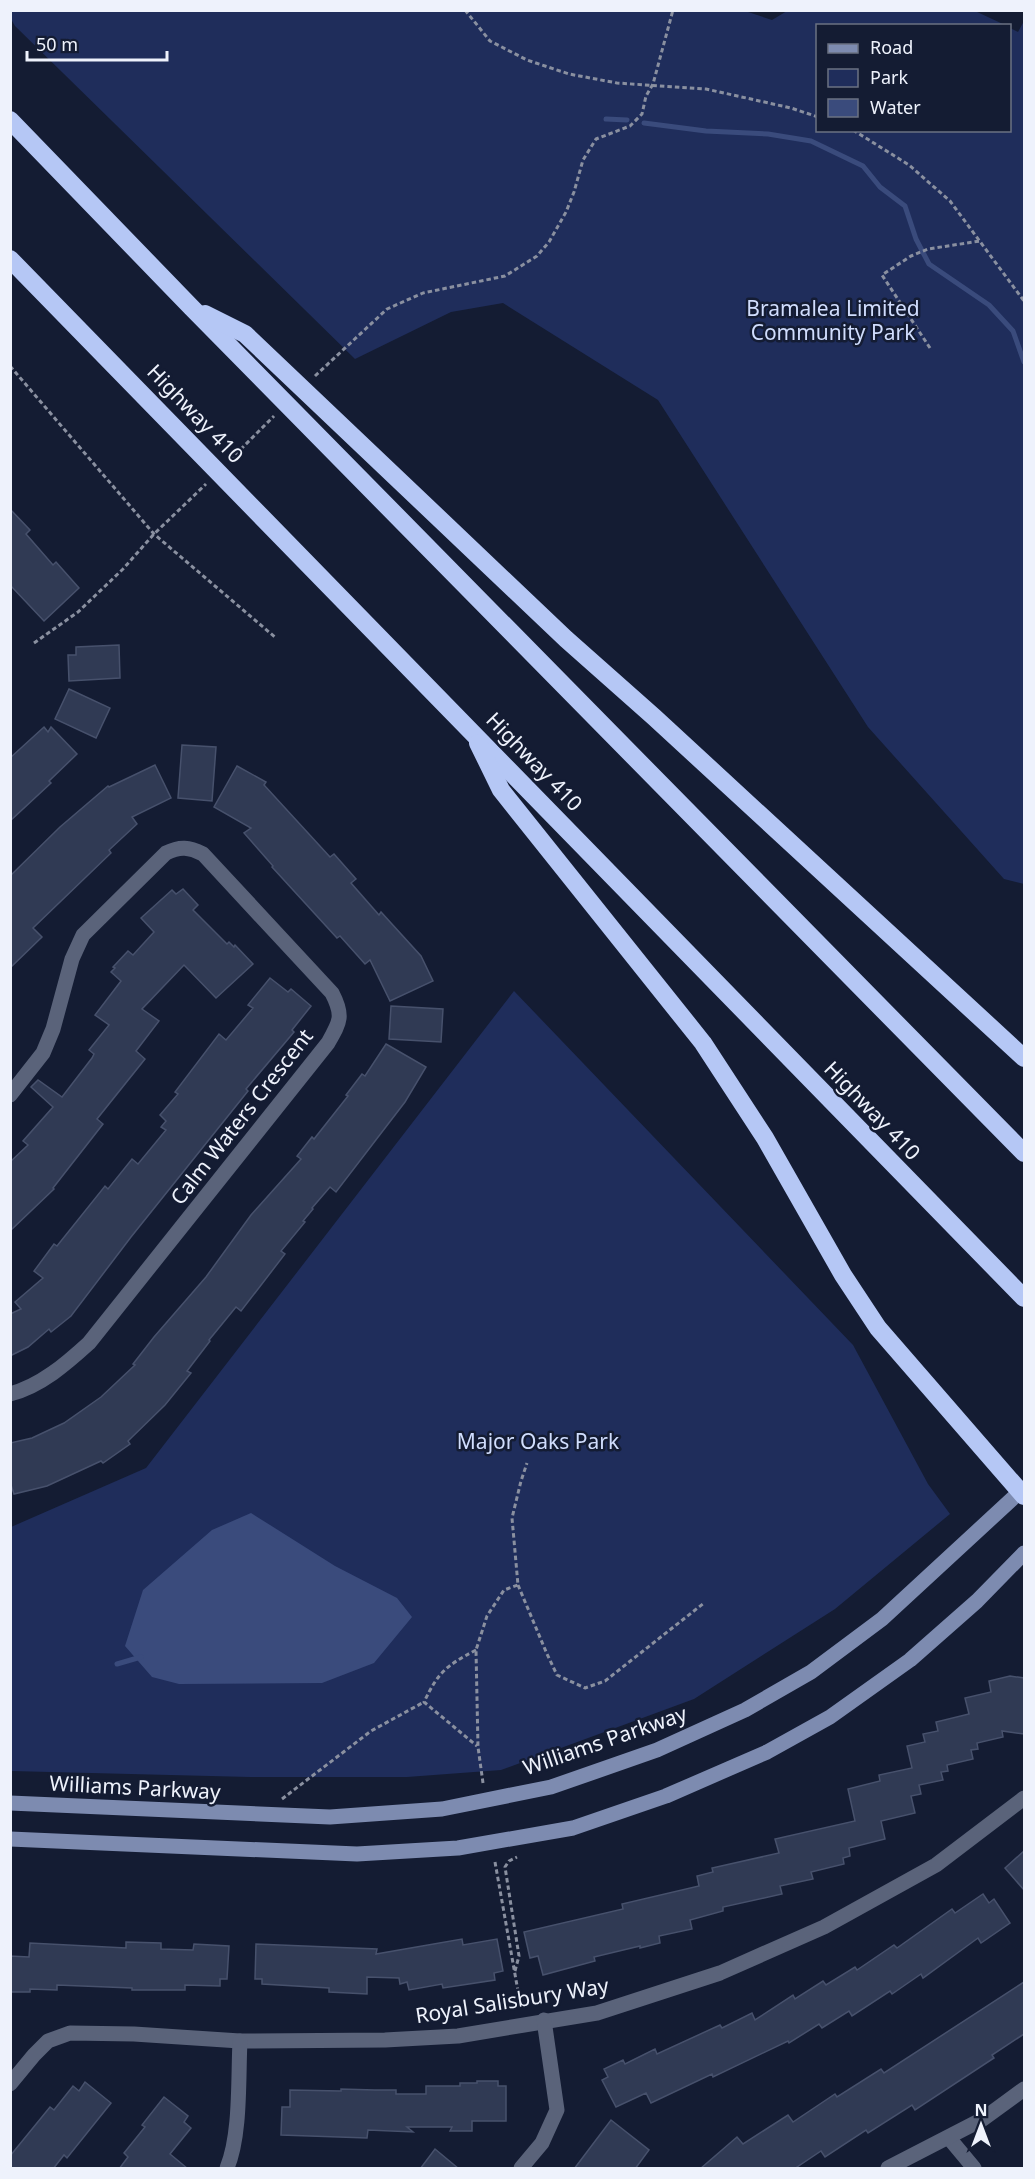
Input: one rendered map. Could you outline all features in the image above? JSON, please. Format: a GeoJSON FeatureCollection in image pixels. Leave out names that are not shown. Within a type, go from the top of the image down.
{"type":"FeatureCollection","features":[{"type":"Feature","properties":{"kind":"highway"},"geometry":{"type":"LineString","coordinates":[[10,120],[191,307],[1024,1153]]}},
{"type":"Feature","properties":{"kind":"highway","name":"Highway 410"},"geometry":{"type":"LineString","coordinates":[[10,259],[1024,1298]]}},
{"type":"Feature","properties":{"kind":"highway"},"geometry":{"type":"LineString","coordinates":[[191,307],[244,334],[566,639],[654,717],[1024,1058]]}},
{"type":"Feature","properties":{"kind":"highway"},"geometry":{"type":"LineString","coordinates":[[470,728],[501,790],[704,1043],[765,1138],[843,1275],[878,1328],[1023,1492]]}},
{"type":"Feature","properties":{"kind":"main road","name":"Williams Parkway"},"geometry":{"type":"LineString","coordinates":[[10,1803],[330,1817],[442,1809],[551,1787],[657,1750],[745,1710],[812,1672],[882,1619],[1023,1492]]}},
{"type":"Feature","properties":{"kind":"main road"},"geometry":{"type":"LineString","coordinates":[[10,1839],[357,1854],[458,1848],[573,1828],[666,1796],[767,1752],[830,1717],[910,1660],[977,1601],[1024,1552]]}},
{"type":"Feature","properties":{"kind":"street","name":"Calm Waters Crescent"},"geometry":{"type":"LineString","coordinates":[[10,1095],[43,1053],[53,1029],[72,959],[83,935],[166,853],[175,849],[184,847],[203,854],[332,993],[340,1009],[339,1024],[328,1043],[89,1342],[67,1363],[36,1383],[10,1394]]}},
{"type":"Feature","properties":{"kind":"street","name":"Royal Salisbury Way"},"geometry":{"type":"LineString","coordinates":[[10,2084],[48,2041],[70,2033],[134,2034],[240,2041],[395,2040],[458,2036],[597,2013],[720,1973],[824,1927],[936,1864],[1024,1798]]}},
{"type":"Feature","properties":{"kind":"street"},"geometry":{"type":"LineString","coordinates":[[521,2169],[542,2143],[557,2110],[544,2020]]}},
{"type":"Feature","properties":{"kind":"street"},"geometry":{"type":"LineString","coordinates":[[227,2169],[233,2155],[240,2041]]}},
{"type":"Feature","properties":{"kind":"street"},"geometry":{"type":"LineString","coordinates":[[888,2169],[983,2119],[1024,2090]]}},
{"type":"Feature","properties":{"kind":"street"},"geometry":{"type":"LineString","coordinates":[[949,2138],[974,2169]]}},
{"type":"Feature","properties":{"kind":"path"},"geometry":{"type":"LineString","coordinates":[[465,10],[490,41],[527,60],[569,74],[617,83],[706,89],[791,108],[816,116]]}},
{"type":"Feature","properties":{"kind":"path"},"geometry":{"type":"LineString","coordinates":[[309,382],[387,309],[423,293],[505,276],[537,256],[549,242],[566,212],[582,160],[596,140],[630,126],[642,114],[646,96],[653,84],[673,10]]}},
{"type":"Feature","properties":{"kind":"path"},"geometry":{"type":"LineString","coordinates":[[856,132],[909,165],[950,201],[1024,301]]}},
{"type":"Feature","properties":{"kind":"path"},"geometry":{"type":"LineString","coordinates":[[930,348],[882,275],[911,256],[928,249],[980,241]]}},
{"type":"Feature","properties":{"kind":"path"},"geometry":{"type":"LineString","coordinates":[[10,366],[154,534],[276,638]]}},
{"type":"Feature","properties":{"kind":"path"},"geometry":{"type":"LineString","coordinates":[[228,462],[277,414]]}},
{"type":"Feature","properties":{"kind":"path"},"geometry":{"type":"LineString","coordinates":[[34,643],[78,612],[211,478]]}},
{"type":"Feature","properties":{"kind":"path"},"geometry":{"type":"LineString","coordinates":[[527,1463],[520,1481],[512,1518],[518,1585],[557,1675],[585,1688],[605,1681],[704,1603]]}},
{"type":"Feature","properties":{"kind":"path"},"geometry":{"type":"LineString","coordinates":[[483,1783],[478,1747],[476,1650],[487,1616],[504,1590],[518,1585]]}},
{"type":"Feature","properties":{"kind":"path"},"geometry":{"type":"LineString","coordinates":[[260,1815],[371,1731],[424,1702],[434,1682],[449,1665],[476,1650]]}},
{"type":"Feature","properties":{"kind":"path"},"geometry":{"type":"LineString","coordinates":[[424,1702],[478,1747]]}},
{"type":"Feature","properties":{"kind":"path"},"geometry":{"type":"LineString","coordinates":[[515,1972],[519,1956],[505,1867],[509,1861],[517,1857]]}},
{"type":"Feature","properties":{"kind":"path"},"geometry":{"type":"LineString","coordinates":[[495,1862],[524,2024]]}},
{"type":"Feature","properties":{"kind":"green space","name":"Bramalea Limited Community Park"},"geometry":{"type":"Polygon","coordinates":[[[11,10],[742,10],[772,20],[787,11],[975,11],[1003,24],[816,24],[816,132],[1011,132],[1011,28],[1018,32],[1024,21],[1024,884],[1004,879],[868,727],[658,400],[503,303],[451,312],[355,359],[15,26],[11,19],[11,10]]]}},
{"type":"Feature","properties":{"kind":"green space","name":"Major Oaks Park"},"geometry":{"type":"Polygon","coordinates":[[[514,991],[853,1345],[928,1484],[950,1514],[835,1609],[694,1699],[501,1770],[407,1777],[250,1777],[11,1771],[11,1527],[146,1468],[514,991]]]}},
{"type":"Feature","properties":{"kind":"water"},"geometry":{"type":"Polygon","coordinates":[[[251,1513],[335,1566],[397,1598],[412,1617],[374,1663],[322,1683],[179,1684],[152,1677],[125,1646],[143,1590],[212,1530],[251,1513]]]}},
{"type":"Feature","properties":{"kind":"building"},"geometry":{"type":"Polygon","coordinates":[[[10,509],[30,530],[26,534],[53,565],[56,562],[79,588],[44,621],[10,585],[10,509]]]}},
{"type":"Feature","properties":{"kind":"building"},"geometry":{"type":"Polygon","coordinates":[[[119,645],[120,678],[69,681],[68,655],[76,655],[76,647],[119,645]]]}},
{"type":"Feature","properties":{"kind":"building"},"geometry":{"type":"Polygon","coordinates":[[[69,689],[110,708],[96,738],[55,719],[69,689]]]}},
{"type":"Feature","properties":{"kind":"building"},"geometry":{"type":"Polygon","coordinates":[[[44,727],[48,732],[51,727],[77,754],[49,781],[51,783],[10,821],[10,758],[44,727]]]}},
{"type":"Feature","properties":{"kind":"building"},"geometry":{"type":"Polygon","coordinates":[[[182,745],[216,747],[212,801],[178,798],[182,745]]]}},
{"type":"Feature","properties":{"kind":"building"},"geometry":{"type":"Polygon","coordinates":[[[155,765],[171,798],[132,817],[137,824],[109,850],[111,853],[33,928],[42,937],[10,968],[10,876],[60,827],[108,786],[155,765]]]}},
{"type":"Feature","properties":{"kind":"building"},"geometry":{"type":"Polygon","coordinates":[[[237,766],[266,782],[264,785],[330,857],[334,854],[356,879],[351,883],[379,915],[381,912],[421,956],[433,981],[390,1001],[370,960],[365,964],[340,936],[337,938],[272,867],[244,833],[251,828],[214,807],[237,766]]]}},
{"type":"Feature","properties":{"kind":"building"},"geometry":{"type":"Polygon","coordinates":[[[183,889],[198,905],[193,910],[227,944],[229,942],[234,947],[235,945],[253,964],[216,998],[184,965],[142,1009],[159,1021],[136,1051],[145,1059],[97,1119],[103,1124],[54,1189],[10,1231],[10,1162],[28,1145],[23,1141],[53,1107],[31,1087],[38,1080],[62,1097],[92,1058],[94,1054],[89,1050],[109,1025],[95,1015],[121,981],[111,972],[115,968],[113,967],[128,951],[133,955],[154,932],[141,918],[172,890],[176,894],[183,889]]]}},
{"type":"Feature","properties":{"kind":"building"},"geometry":{"type":"Polygon","coordinates":[[[270,978],[288,992],[291,989],[311,1006],[292,1030],[294,1032],[246,1089],[248,1091],[71,1316],[51,1332],[49,1329],[28,1347],[10,1356],[10,1314],[21,1309],[15,1302],[43,1278],[34,1271],[54,1244],[57,1246],[105,1186],[108,1189],[132,1159],[138,1164],[166,1130],[161,1127],[166,1121],[160,1115],[178,1094],[175,1092],[219,1034],[226,1040],[253,1008],[248,1005],[270,978]]]}},
{"type":"Feature","properties":{"kind":"building"},"geometry":{"type":"Polygon","coordinates":[[[391,1006],[443,1009],[441,1042],[389,1039],[391,1006]]]}},
{"type":"Feature","properties":{"kind":"building"},"geometry":{"type":"Polygon","coordinates":[[[386,1044],[426,1067],[405,1102],[336,1192],[330,1187],[312,1208],[303,1221],[305,1222],[281,1251],[285,1254],[241,1311],[236,1307],[209,1340],[187,1371],[191,1373],[165,1405],[128,1441],[130,1444],[103,1463],[101,1461],[47,1486],[14,1494],[10,1482],[10,1443],[32,1438],[64,1423],[101,1397],[135,1365],[133,1364],[154,1337],[206,1277],[251,1215],[301,1159],[297,1156],[312,1137],[314,1139],[348,1096],[346,1095],[362,1074],[365,1076],[386,1044]]]}},
{"type":"Feature","properties":{"kind":"building"},"geometry":{"type":"Polygon","coordinates":[[[1010,1676],[1024,1678],[1024,1734],[1002,1731],[1003,1737],[977,1743],[978,1749],[971,1750],[973,1759],[947,1765],[948,1771],[941,1772],[943,1780],[919,1785],[921,1794],[911,1796],[915,1813],[881,1821],[885,1839],[849,1848],[850,1856],[843,1858],[844,1864],[811,1872],[813,1879],[780,1886],[782,1894],[723,1907],[723,1911],[690,1920],[692,1929],[659,1936],[660,1943],[594,1957],[595,1961],[543,1975],[538,1956],[530,1958],[524,1932],[623,1909],[622,1904],[699,1886],[697,1876],[713,1872],[712,1868],[779,1853],[775,1839],[855,1821],[848,1789],[880,1781],[879,1775],[912,1768],[907,1746],[925,1742],[923,1734],[938,1731],[936,1722],[969,1714],[965,1698],[991,1692],[989,1681],[1010,1676]]]}},
{"type":"Feature","properties":{"kind":"building"},"geometry":{"type":"Polygon","coordinates":[[[1024,1851],[1024,1890],[1005,1868],[1024,1851]]]}},
{"type":"Feature","properties":{"kind":"building"},"geometry":{"type":"Polygon","coordinates":[[[983,1894],[989,1903],[994,1899],[1010,1923],[981,1943],[978,1938],[923,1978],[921,1974],[892,1994],[890,1991],[852,2016],[849,2011],[822,2028],[819,2024],[789,2043],[788,2041],[713,2077],[712,2074],[651,2103],[646,2093],[616,2107],[602,2080],[608,2077],[604,2069],[623,2060],[625,2064],[655,2049],[657,2054],[720,2025],[722,2028],[752,2013],[755,2020],[793,1995],[795,1999],[823,1981],[826,1985],[855,1967],[857,1970],[894,1945],[897,1948],[952,1909],[955,1913],[983,1894]]]}},
{"type":"Feature","properties":{"kind":"building"},"geometry":{"type":"Polygon","coordinates":[[[462,1939],[463,1945],[497,1939],[503,1971],[494,1973],[495,1980],[443,1988],[442,1984],[409,1990],[407,1982],[400,1984],[399,1978],[367,1977],[367,1994],[329,1992],[329,1988],[262,1984],[262,1979],[255,1979],[256,1944],[377,1949],[376,1954],[462,1939]]]}},
{"type":"Feature","properties":{"kind":"building"},"geometry":{"type":"Polygon","coordinates":[[[126,1942],[161,1943],[161,1949],[193,1950],[194,1944],[229,1946],[227,1979],[220,1979],[220,1986],[185,1985],[185,1990],[132,1990],[132,1988],[57,1985],[57,1990],[30,1989],[30,1992],[10,1992],[10,1956],[29,1957],[30,1943],[126,1948],[126,1942]]]}},
{"type":"Feature","properties":{"kind":"building"},"geometry":{"type":"Polygon","coordinates":[[[1024,1982],[1024,2034],[992,2055],[994,2058],[915,2110],[912,2105],[868,2133],[866,2130],[825,2157],[821,2151],[794,2169],[700,2169],[737,2137],[743,2144],[788,2115],[793,2122],[835,2094],[837,2097],[881,2069],[884,2073],[1024,1982]]]}},
{"type":"Feature","properties":{"kind":"building"},"geometry":{"type":"Polygon","coordinates":[[[477,2081],[498,2081],[498,2086],[506,2086],[506,2121],[472,2121],[472,2131],[450,2131],[452,2127],[407,2127],[413,2132],[368,2130],[367,2138],[281,2135],[282,2107],[290,2107],[290,2090],[396,2090],[396,2094],[426,2094],[426,2086],[460,2086],[460,2083],[477,2083],[477,2081]]]}},
{"type":"Feature","properties":{"kind":"building"},"geometry":{"type":"Polygon","coordinates":[[[85,2082],[111,2103],[67,2158],[64,2155],[53,2169],[10,2169],[10,2156],[50,2107],[54,2110],[73,2086],[79,2091],[85,2082]]]}},
{"type":"Feature","properties":{"kind":"building"},"geometry":{"type":"Polygon","coordinates":[[[164,2097],[188,2116],[184,2122],[191,2128],[170,2154],[188,2169],[119,2169],[128,2157],[124,2153],[145,2127],[142,2125],[164,2097]]]}},
{"type":"Feature","properties":{"kind":"building"},"geometry":{"type":"Polygon","coordinates":[[[611,2120],[649,2150],[635,2169],[574,2169],[611,2120]]]}},
{"type":"Feature","properties":{"kind":"building"},"geometry":{"type":"Polygon","coordinates":[[[435,2149],[459,2169],[420,2169],[435,2149]]]}},
{"type":"Feature","properties":{"kind":"waterway"},"geometry":{"type":"LineString","coordinates":[[606,119],[627,120]]}},
{"type":"Feature","properties":{"kind":"waterway"},"geometry":{"type":"LineString","coordinates":[[644,123],[706,131],[768,134],[811,141],[863,166],[880,187],[905,206],[916,239],[929,264],[989,305],[1013,331],[1024,362]]}},
{"type":"Feature","properties":{"kind":"waterway"},"geometry":{"type":"LineString","coordinates":[[117,1664],[141,1657]]}}]}
